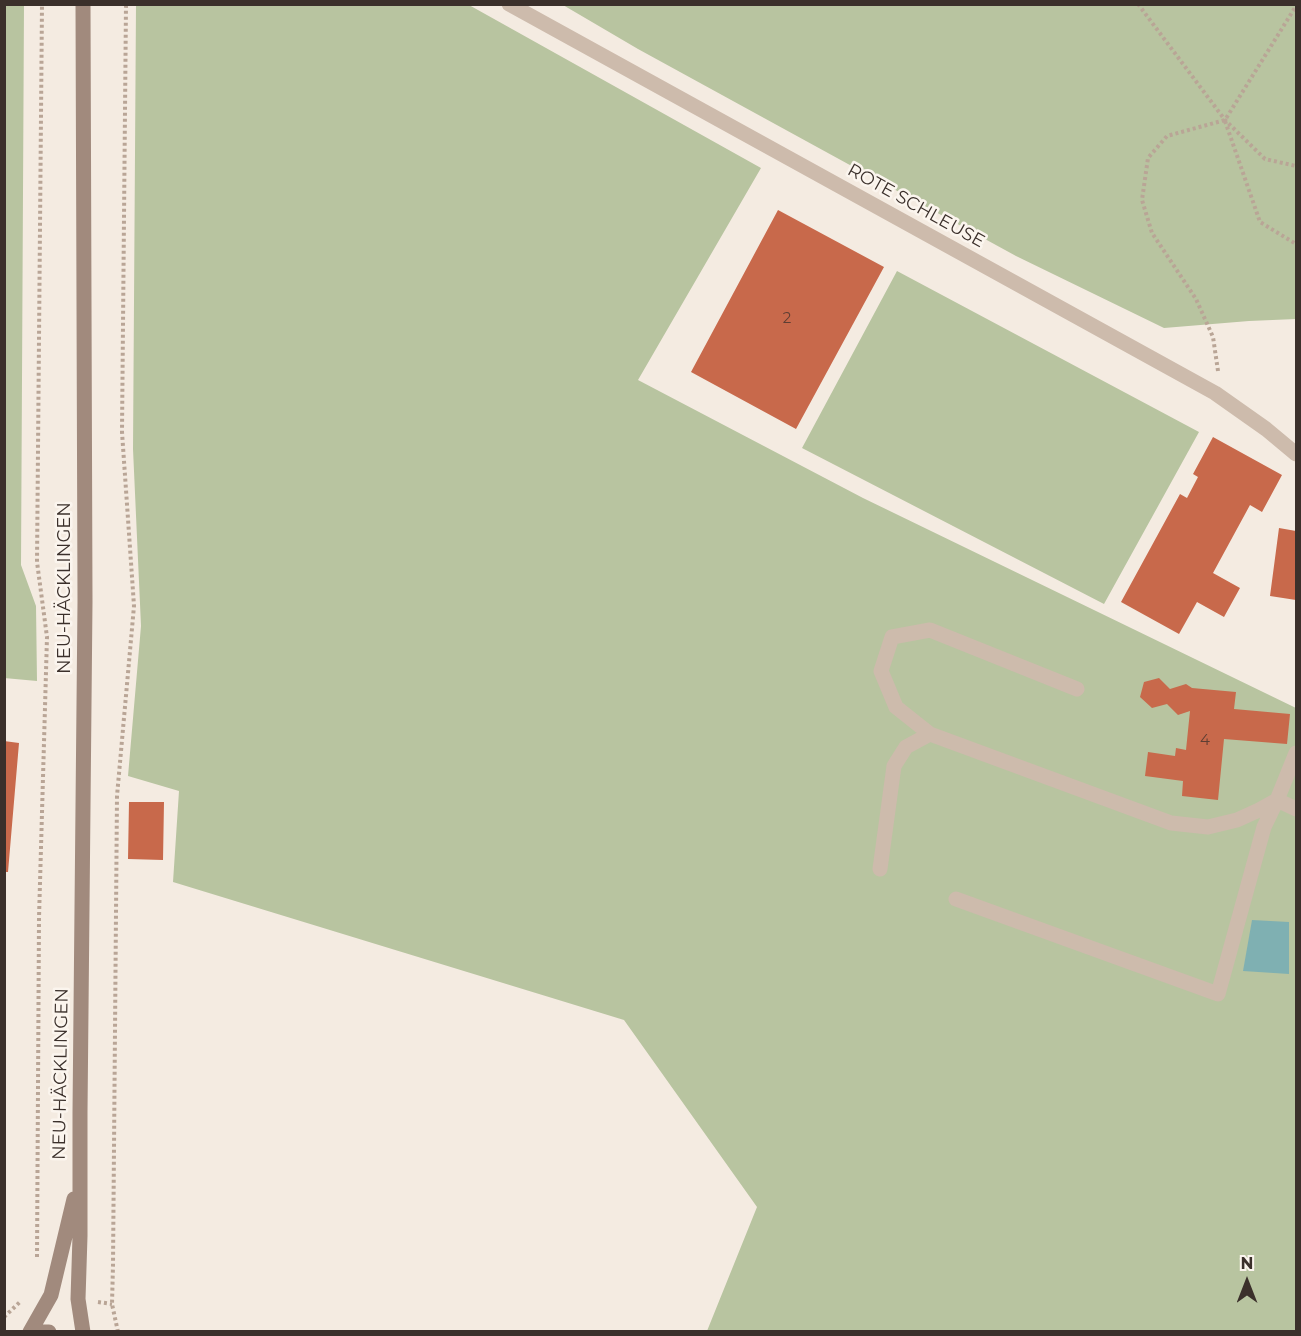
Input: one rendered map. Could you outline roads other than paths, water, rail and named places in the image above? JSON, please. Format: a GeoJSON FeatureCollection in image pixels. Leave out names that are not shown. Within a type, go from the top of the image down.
{"type":"FeatureCollection","features":[{"type":"Feature","properties":{"kind":"main road","name":"NEU-HÄCKLINGEN"},"geometry":{"type":"LineString","coordinates":[[83,4],[85,602],[78,1299],[83,1332]]}},
{"type":"Feature","properties":{"kind":"main road","name":"NEU-HÄCKLINGEN"},"geometry":{"type":"LineString","coordinates":[[30,1332],[55,1283],[80,1172]]}},
{"type":"Feature","properties":{"kind":"main road"},"geometry":{"type":"LineString","coordinates":[[41,1332],[50,1332]]}},
{"type":"Feature","properties":{"kind":"street","name":"ROTE SCHLEUSE"},"geometry":{"type":"LineString","coordinates":[[509,4],[1215,393],[1266,429],[1296,454]]}},
{"type":"Feature","properties":{"kind":"street"},"geometry":{"type":"LineString","coordinates":[[1077,689],[930,630],[892,637],[881,671],[896,707],[930,734],[1171,823],[1208,827],[1237,820],[1277,800]]}},
{"type":"Feature","properties":{"kind":"street"},"geometry":{"type":"LineString","coordinates":[[880,869],[894,766],[906,747],[930,734]]}},
{"type":"Feature","properties":{"kind":"street"},"geometry":{"type":"LineString","coordinates":[[956,899],[1218,994],[1264,827],[1296,753]]}},
{"type":"Feature","properties":{"kind":"street"},"geometry":{"type":"LineString","coordinates":[[1277,800],[1296,809]]}},
{"type":"Feature","properties":{"kind":"water"},"geometry":{"type":"Polygon","coordinates":[[[1252,920],[1289,922],[1289,974],[1243,971],[1252,920]]]}}]}
